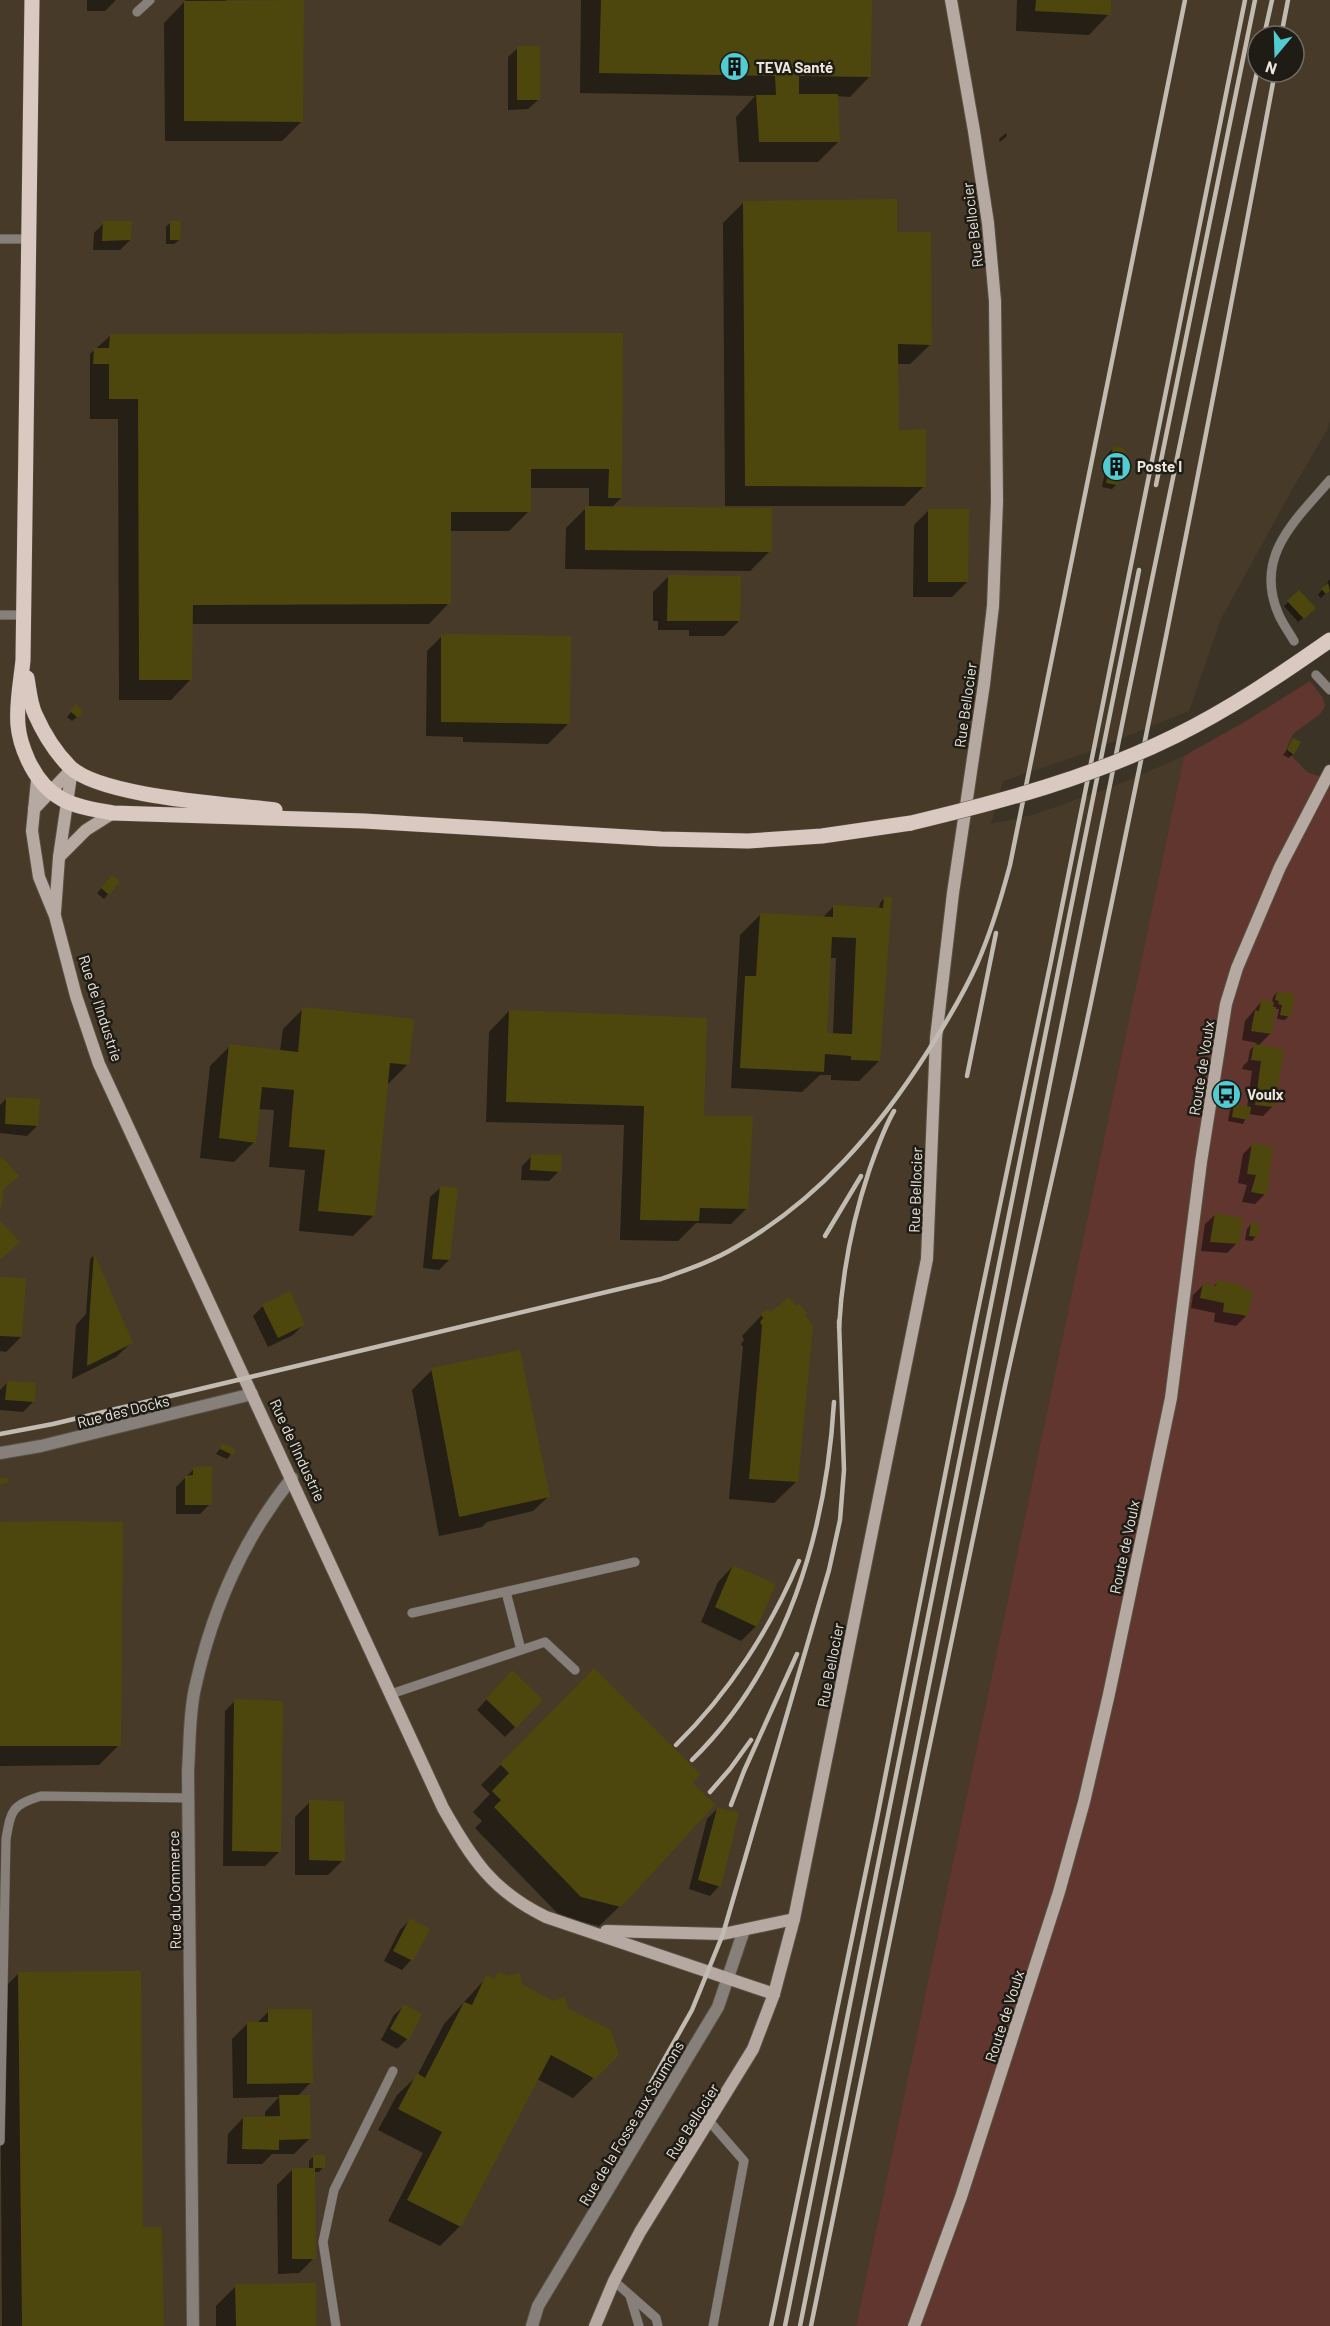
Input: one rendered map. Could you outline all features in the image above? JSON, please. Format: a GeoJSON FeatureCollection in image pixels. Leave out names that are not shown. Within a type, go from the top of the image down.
{"type":"FeatureCollection","features":[{"type":"Feature","properties":{"kind":"main road"},"geometry":{"type":"LineString","coordinates":[[32,0],[24,615],[18,724],[22,747],[37,780],[50,792],[67,802],[87,809],[114,813],[364,821],[661,839],[748,841],[822,836],[911,823],[1016,797],[1059,783],[1174,736],[1242,700],[1330,640]]}},
{"type":"Feature","properties":{"kind":"main road","name":"Rue Bellocier"},"geometry":{"type":"LineString","coordinates":[[595,2326],[614,2281],[640,2232],[753,2049],[774,1994],[794,1919],[927,1258],[936,1038],[953,894],[984,684],[993,606],[997,501],[995,301],[988,223],[951,0]]}},
{"type":"Feature","properties":{"kind":"main road"},"geometry":{"type":"LineString","coordinates":[[23,660],[34,712],[52,745],[72,769],[100,783],[127,791],[364,821]]}},
{"type":"Feature","properties":{"kind":"main road"},"geometry":{"type":"LineString","coordinates":[[34,809],[72,769]]}},
{"type":"Feature","properties":{"kind":"main road"},"geometry":{"type":"LineString","coordinates":[[55,916],[60,857],[72,769]]}},
{"type":"Feature","properties":{"kind":"main road","name":"Route de Voulx"},"geometry":{"type":"LineString","coordinates":[[914,2326],[961,2197],[1059,1892],[1089,1780],[1171,1398],[1203,1151],[1226,1004],[1237,968],[1280,867],[1330,771]]}},
{"type":"Feature","properties":{"kind":"main road"},"geometry":{"type":"LineString","coordinates":[[37,780],[32,831],[39,877],[55,916]]}},
{"type":"Feature","properties":{"kind":"main road"},"geometry":{"type":"LineString","coordinates":[[60,857],[86,830],[114,813]]}},
{"type":"Feature","properties":{"kind":"main road","name":"Rue de l'Industrie"},"geometry":{"type":"LineString","coordinates":[[55,916],[76,996],[99,1064],[443,1808],[466,1848],[506,1894],[546,1917],[592,1931]]}},
{"type":"Feature","properties":{"kind":"main road"},"geometry":{"type":"LineString","coordinates":[[592,1931],[723,1934],[794,1919]]}},
{"type":"Feature","properties":{"kind":"main road"},"geometry":{"type":"LineString","coordinates":[[592,1931],[774,1994]]}},
{"type":"Feature","properties":{"kind":"street","name":"Rue des Docks"},"geometry":{"type":"LineString","coordinates":[[0,1453],[41,1446],[252,1394]]}},
{"type":"Feature","properties":{"kind":"street","name":"Rue du Commerce"},"geometry":{"type":"LineString","coordinates":[[194,2326],[188,1770],[195,1689],[220,1600],[245,1545],[292,1478]]}},
{"type":"Feature","properties":{"kind":"street","name":"Rue de la Fosse aux Saumons"},"geometry":{"type":"LineString","coordinates":[[532,2326],[538,2306],[718,2007],[744,1930]]}},
{"type":"Feature","properties":{"kind":"lane"},"geometry":{"type":"LineString","coordinates":[[137,12],[150,0]]}},
{"type":"Feature","properties":{"kind":"lane"},"geometry":{"type":"LineString","coordinates":[[0,239],[28,239]]}},
{"type":"Feature","properties":{"kind":"lane"},"geometry":{"type":"LineString","coordinates":[[1294,641],[1278,613],[1270,569],[1276,550],[1296,519],[1330,480]]}},
{"type":"Feature","properties":{"kind":"lane"},"geometry":{"type":"LineString","coordinates":[[0,615],[24,615]]}},
{"type":"Feature","properties":{"kind":"lane"},"geometry":{"type":"LineString","coordinates":[[1317,675],[1330,690]]}},
{"type":"Feature","properties":{"kind":"lane"},"geometry":{"type":"LineString","coordinates":[[412,1613],[635,1562]]}},
{"type":"Feature","properties":{"kind":"lane"},"geometry":{"type":"LineString","coordinates":[[506,1592],[521,1650]]}},
{"type":"Feature","properties":{"kind":"lane"},"geometry":{"type":"LineString","coordinates":[[391,1694],[545,1642],[574,1670]]}},
{"type":"Feature","properties":{"kind":"lane"},"geometry":{"type":"LineString","coordinates":[[0,2141],[6,1839],[11,1814],[24,1801],[41,1797],[188,1798]]}},
{"type":"Feature","properties":{"kind":"lane"},"geometry":{"type":"LineString","coordinates":[[336,2326],[323,2242],[334,2190],[393,2072]]}},
{"type":"Feature","properties":{"kind":"lane"},"geometry":{"type":"LineString","coordinates":[[710,2122],[744,2161],[713,2326]]}},
{"type":"Feature","properties":{"kind":"lane"},"geometry":{"type":"LineString","coordinates":[[614,2281],[656,2318],[658,2326]]}},
{"type":"Feature","properties":{"kind":"lane"},"geometry":{"type":"LineString","coordinates":[[629,2294],[639,2326]]}},
{"type":"Feature","properties":{"kind":"shaded area"},"geometry":{"type":"Polygon","coordinates":[[[0,0],[1330,0],[1330,422],[1327,430],[1221,619],[1189,711],[1086,753],[1003,781],[991,824],[1036,814],[1117,785],[1184,756],[856,2326],[0,2326],[0,0]]]}},
{"type":"Feature","properties":{"kind":"shaded area"},"geometry":{"type":"Polygon","coordinates":[[[1310,681],[1323,698],[1325,706],[1320,714],[1293,734],[1286,750],[1307,772],[1330,780],[1330,2326],[856,2326],[1184,756],[1310,681]]]}},
{"type":"Feature","properties":{"kind":"building"},"geometry":{"type":"Polygon","coordinates":[[[304,0],[303,122],[184,121],[184,1],[304,0]]]}},
{"type":"Feature","properties":{"kind":"building","name":"TEVA Santé"},"geometry":{"type":"Polygon","coordinates":[[[601,0],[872,0],[871,77],[799,76],[799,94],[838,94],[840,142],[759,142],[756,95],[776,95],[775,76],[599,73],[601,0]]]}},
{"type":"Feature","properties":{"kind":"building"},"geometry":{"type":"Polygon","coordinates":[[[1036,0],[1111,0],[1111,15],[1035,11],[1036,0]]]}},
{"type":"Feature","properties":{"kind":"building"},"geometry":{"type":"Polygon","coordinates":[[[517,46],[540,46],[540,100],[517,100],[517,46]]]}},
{"type":"Feature","properties":{"kind":"building"},"geometry":{"type":"Polygon","coordinates":[[[897,199],[897,232],[931,232],[932,345],[898,344],[899,430],[926,429],[926,487],[745,486],[743,201],[897,199]]]}},
{"type":"Feature","properties":{"kind":"building"},"geometry":{"type":"Polygon","coordinates":[[[103,221],[132,221],[131,240],[102,241],[103,221]]]}},
{"type":"Feature","properties":{"kind":"building"},"geometry":{"type":"Polygon","coordinates":[[[170,221],[181,221],[180,240],[170,240],[170,221]]]}},
{"type":"Feature","properties":{"kind":"building"},"geometry":{"type":"Polygon","coordinates":[[[623,333],[622,498],[608,498],[609,469],[531,469],[531,512],[451,512],[451,604],[193,605],[192,680],[139,680],[138,399],[109,399],[109,364],[93,364],[94,348],[109,348],[110,334],[623,333]]]}},
{"type":"Feature","properties":{"kind":"building","name":"Poste I"},"geometry":{"type":"Polygon","coordinates":[[[1113,446],[1125,449],[1118,485],[1106,483],[1113,446]]]}},
{"type":"Feature","properties":{"kind":"building"},"geometry":{"type":"Polygon","coordinates":[[[585,506],[772,508],[772,552],[585,550],[585,506]]]}},
{"type":"Feature","properties":{"kind":"building"},"geometry":{"type":"Polygon","coordinates":[[[928,509],[969,509],[968,582],[928,582],[928,509]]]}},
{"type":"Feature","properties":{"kind":"building"},"geometry":{"type":"Polygon","coordinates":[[[668,575],[741,576],[740,621],[667,621],[668,575]]]}},
{"type":"Feature","properties":{"kind":"building"},"geometry":{"type":"Polygon","coordinates":[[[1328,583],[1330,591],[1326,594],[1321,589],[1328,583]]]}},
{"type":"Feature","properties":{"kind":"building"},"geometry":{"type":"Polygon","coordinates":[[[1299,590],[1316,608],[1304,619],[1287,601],[1299,590]]]}},
{"type":"Feature","properties":{"kind":"building"},"geometry":{"type":"Polygon","coordinates":[[[441,634],[571,636],[570,724],[441,722],[441,634]]]}},
{"type":"Feature","properties":{"kind":"building"},"geometry":{"type":"Polygon","coordinates":[[[76,704],[83,711],[78,718],[70,711],[76,704]]]}},
{"type":"Feature","properties":{"kind":"building"},"geometry":{"type":"Polygon","coordinates":[[[1293,738],[1301,742],[1294,755],[1287,750],[1293,738]]]}},
{"type":"Feature","properties":{"kind":"building"},"geometry":{"type":"Polygon","coordinates":[[[112,875],[120,882],[109,895],[101,888],[112,875]]]}},
{"type":"Feature","properties":{"kind":"building"},"geometry":{"type":"Polygon","coordinates":[[[884,897],[892,897],[880,1061],[851,1060],[851,1056],[825,1054],[824,1072],[740,1068],[745,976],[756,976],[760,913],[833,917],[833,905],[883,908],[884,897]],[[832,937],[827,1033],[852,1034],[856,938],[832,937]]]}},
{"type":"Feature","properties":{"kind":"building"},"geometry":{"type":"Polygon","coordinates":[[[1277,991],[1295,994],[1291,1017],[1280,1015],[1282,1005],[1275,1000],[1277,991]]]}},
{"type":"Feature","properties":{"kind":"building"},"geometry":{"type":"Polygon","coordinates":[[[1261,1000],[1274,1002],[1273,1007],[1276,1007],[1272,1034],[1251,1031],[1255,1010],[1259,1011],[1261,1000]]]}},
{"type":"Feature","properties":{"kind":"building"},"geometry":{"type":"Polygon","coordinates":[[[302,1007],[414,1019],[409,1065],[390,1063],[375,1216],[318,1211],[325,1150],[289,1147],[294,1090],[262,1087],[256,1143],[219,1138],[229,1044],[298,1052],[302,1007]]]}},
{"type":"Feature","properties":{"kind":"building"},"geometry":{"type":"Polygon","coordinates":[[[509,1010],[707,1018],[704,1116],[753,1116],[748,1209],[700,1208],[699,1221],[640,1220],[644,1106],[506,1102],[509,1010]]]}},
{"type":"Feature","properties":{"kind":"building"},"geometry":{"type":"Polygon","coordinates":[[[1254,1044],[1284,1049],[1275,1107],[1255,1105],[1261,1061],[1251,1060],[1254,1044]]]}},
{"type":"Feature","properties":{"kind":"building"},"geometry":{"type":"Polygon","coordinates":[[[6,1097],[40,1099],[38,1126],[5,1124],[6,1097]]]}},
{"type":"Feature","properties":{"kind":"building"},"geometry":{"type":"Polygon","coordinates":[[[1234,1104],[1251,1107],[1249,1120],[1232,1117],[1234,1104]]]}},
{"type":"Feature","properties":{"kind":"building"},"geometry":{"type":"Polygon","coordinates":[[[1252,1143],[1273,1147],[1267,1195],[1251,1192],[1256,1175],[1247,1174],[1252,1143]]]}},
{"type":"Feature","properties":{"kind":"building"},"geometry":{"type":"Polygon","coordinates":[[[531,1154],[562,1155],[561,1172],[530,1170],[531,1154]]]}},
{"type":"Feature","properties":{"kind":"building"},"geometry":{"type":"Polygon","coordinates":[[[2,1157],[19,1176],[3,1190],[2,1207],[0,1207],[0,1159],[2,1157]]]}},
{"type":"Feature","properties":{"kind":"building"},"geometry":{"type":"Polygon","coordinates":[[[440,1186],[458,1188],[450,1260],[432,1259],[440,1186]]]}},
{"type":"Feature","properties":{"kind":"building"},"geometry":{"type":"Polygon","coordinates":[[[1215,1213],[1243,1218],[1239,1244],[1210,1242],[1215,1213]]]}},
{"type":"Feature","properties":{"kind":"building"},"geometry":{"type":"Polygon","coordinates":[[[0,1221],[20,1242],[0,1260],[0,1221]]]}},
{"type":"Feature","properties":{"kind":"building"},"geometry":{"type":"Polygon","coordinates":[[[1251,1222],[1260,1224],[1258,1237],[1249,1236],[1251,1222]]]}},
{"type":"Feature","properties":{"kind":"building"},"geometry":{"type":"Polygon","coordinates":[[[94,1253],[133,1343],[87,1366],[90,1308],[94,1253]]]}},
{"type":"Feature","properties":{"kind":"building"},"geometry":{"type":"Polygon","coordinates":[[[0,1277],[26,1278],[22,1337],[0,1336],[0,1277]]]}},
{"type":"Feature","properties":{"kind":"building"},"geometry":{"type":"Polygon","coordinates":[[[1217,1280],[1243,1285],[1242,1288],[1253,1291],[1248,1316],[1223,1312],[1224,1303],[1200,1298],[1203,1283],[1216,1286],[1217,1280]]]}},
{"type":"Feature","properties":{"kind":"building"},"geometry":{"type":"Polygon","coordinates":[[[290,1291],[305,1325],[278,1338],[262,1305],[290,1291]]]}},
{"type":"Feature","properties":{"kind":"building"},"geometry":{"type":"Polygon","coordinates":[[[789,1297],[796,1306],[799,1304],[807,1313],[805,1315],[813,1326],[798,1482],[749,1479],[762,1326],[760,1322],[763,1318],[761,1314],[768,1309],[771,1312],[789,1297]]]}},
{"type":"Feature","properties":{"kind":"building"},"geometry":{"type":"Polygon","coordinates":[[[520,1350],[550,1497],[459,1517],[431,1368],[520,1350]]]}},
{"type":"Feature","properties":{"kind":"building"},"geometry":{"type":"Polygon","coordinates":[[[7,1381],[36,1383],[35,1402],[5,1400],[7,1381]]]}},
{"type":"Feature","properties":{"kind":"building"},"geometry":{"type":"Polygon","coordinates":[[[222,1443],[236,1450],[233,1455],[220,1449],[222,1443]]]}},
{"type":"Feature","properties":{"kind":"building"},"geometry":{"type":"Polygon","coordinates":[[[212,1466],[212,1505],[185,1505],[185,1476],[193,1475],[193,1467],[212,1466]]]}},
{"type":"Feature","properties":{"kind":"building"},"geometry":{"type":"Polygon","coordinates":[[[7,1477],[9,1482],[0,1485],[0,1479],[7,1477]]]}},
{"type":"Feature","properties":{"kind":"building"},"geometry":{"type":"Polygon","coordinates":[[[0,1522],[123,1522],[121,1746],[0,1746],[0,1522]]]}},
{"type":"Feature","properties":{"kind":"building"},"geometry":{"type":"Polygon","coordinates":[[[733,1565],[776,1584],[757,1627],[715,1607],[733,1565]]]}},
{"type":"Feature","properties":{"kind":"building"},"geometry":{"type":"Polygon","coordinates":[[[594,1668],[700,1774],[693,1783],[715,1805],[621,1907],[581,1897],[494,1807],[501,1800],[492,1791],[509,1773],[500,1764],[594,1668]]]}},
{"type":"Feature","properties":{"kind":"building"},"geometry":{"type":"Polygon","coordinates":[[[512,1670],[543,1700],[516,1728],[486,1699],[512,1670]]]}},
{"type":"Feature","properties":{"kind":"building"},"geometry":{"type":"Polygon","coordinates":[[[234,1699],[283,1701],[281,1852],[232,1851],[234,1699]]]}},
{"type":"Feature","properties":{"kind":"building"},"geometry":{"type":"Polygon","coordinates":[[[309,1800],[344,1801],[345,1861],[309,1860],[309,1800]]]}},
{"type":"Feature","properties":{"kind":"building"},"geometry":{"type":"Polygon","coordinates":[[[717,1808],[739,1812],[721,1887],[698,1880],[717,1808]]]}},
{"type":"Feature","properties":{"kind":"building"},"geometry":{"type":"Polygon","coordinates":[[[410,1918],[430,1929],[413,1961],[393,1951],[410,1918]]]}},
{"type":"Feature","properties":{"kind":"building"},"geometry":{"type":"Polygon","coordinates":[[[141,1971],[143,2227],[162,2227],[164,2326],[22,2326],[18,1972],[141,1971]]]}},
{"type":"Feature","properties":{"kind":"building"},"geometry":{"type":"Polygon","coordinates":[[[498,1972],[508,1976],[520,1973],[522,1984],[553,2001],[564,1997],[569,2009],[611,2030],[619,2055],[595,2079],[551,2055],[461,2227],[407,2200],[442,2132],[398,2109],[417,2073],[425,2078],[464,2002],[472,2005],[486,1975],[494,1979],[498,1972]]]}},
{"type":"Feature","properties":{"kind":"building"},"geometry":{"type":"Polygon","coordinates":[[[404,2004],[422,2014],[409,2040],[390,2029],[404,2004]]]}},
{"type":"Feature","properties":{"kind":"building"},"geometry":{"type":"Polygon","coordinates":[[[268,2009],[312,2009],[313,2083],[247,2084],[247,2022],[268,2022],[268,2009]]]}},
{"type":"Feature","properties":{"kind":"building"},"geometry":{"type":"Polygon","coordinates":[[[279,2095],[310,2095],[311,2139],[279,2140],[279,2150],[242,2149],[243,2117],[280,2116],[279,2095]]]}},
{"type":"Feature","properties":{"kind":"building"},"geometry":{"type":"Polygon","coordinates":[[[313,2155],[325,2155],[325,2168],[315,2168],[316,2259],[292,2259],[292,2168],[313,2168],[313,2155]]]}},
{"type":"Feature","properties":{"kind":"building"},"geometry":{"type":"Polygon","coordinates":[[[316,2283],[316,2326],[236,2326],[235,2284],[316,2283]]]}},
{"type":"Feature","properties":{"kind":"railway"},"geometry":{"type":"LineString","coordinates":[[0,1434],[53,1424],[661,1279],[718,1257],[766,1228],[820,1185],[867,1135],[909,1080],[960,998],[987,940],[1007,878],[1185,0]]}},
{"type":"Feature","properties":{"kind":"railway"},"geometry":{"type":"LineString","coordinates":[[771,2326],[877,1818],[975,1324],[1051,961],[1245,0]]}},
{"type":"Feature","properties":{"kind":"railway"},"geometry":{"type":"LineString","coordinates":[[1156,485],[1255,0]]}},
{"type":"Feature","properties":{"kind":"railway"},"geometry":{"type":"LineString","coordinates":[[1267,24],[1272,0]]}},
{"type":"Feature","properties":{"kind":"railway"},"geometry":{"type":"LineString","coordinates":[[1283,24],[1288,0]]}},
{"type":"Feature","properties":{"kind":"railway"},"geometry":{"type":"LineString","coordinates":[[800,2326],[1126,705],[1254,84]]}},
{"type":"Feature","properties":{"kind":"railway"},"geometry":{"type":"LineString","coordinates":[[811,2326],[980,1503],[1081,1050],[1115,886],[1186,538],[1273,84]]}},
{"type":"Feature","properties":{"kind":"railway"},"geometry":{"type":"LineString","coordinates":[[785,2326],[1139,570]]}},
{"type":"Feature","properties":{"kind":"railway"},"geometry":{"type":"LineString","coordinates":[[967,1076],[996,933]]}},
{"type":"Feature","properties":{"kind":"railway"},"geometry":{"type":"LineString","coordinates":[[839,1328],[845,1268],[858,1209],[877,1148],[894,1111]]}},
{"type":"Feature","properties":{"kind":"railway"},"geometry":{"type":"LineString","coordinates":[[825,1236],[861,1176]]}},
{"type":"Feature","properties":{"kind":"railway"},"geometry":{"type":"LineString","coordinates":[[647,2090],[692,2010],[723,1934],[829,1570],[840,1520],[844,1470],[839,1321]]}},
{"type":"Feature","properties":{"kind":"railway"},"geometry":{"type":"LineString","coordinates":[[692,1760],[725,1723],[753,1683],[777,1640],[796,1595],[811,1548],[822,1500],[834,1402]]}},
{"type":"Feature","properties":{"kind":"railway"},"geometry":{"type":"LineString","coordinates":[[676,1745],[714,1704],[747,1659],[775,1611],[799,1561]]}},
{"type":"Feature","properties":{"kind":"railway"},"geometry":{"type":"LineString","coordinates":[[731,1805],[797,1654]]}},
{"type":"Feature","properties":{"kind":"railway"},"geometry":{"type":"LineString","coordinates":[[710,1792],[751,1740]]}},
{"type":"Feature","properties":{"kind":"place","name":"TEVA Santé"},"geometry":{"type":"Point","coordinates":[735,67]}},
{"type":"Feature","properties":{"kind":"place","name":"Poste I"},"geometry":{"type":"Point","coordinates":[1116,466]}},
{"type":"Feature","properties":{"kind":"place","name":"Voulx"},"geometry":{"type":"Point","coordinates":[1226,1094]}}]}
